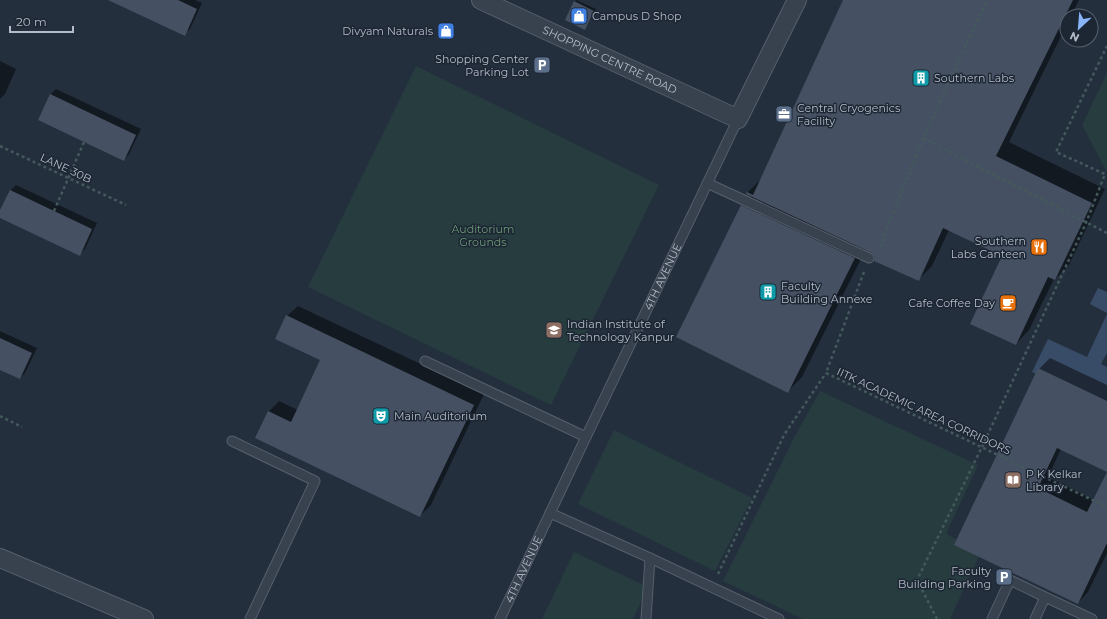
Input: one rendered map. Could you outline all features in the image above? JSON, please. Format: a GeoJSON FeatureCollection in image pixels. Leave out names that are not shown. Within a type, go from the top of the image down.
{"type":"FeatureCollection","features":[{"type":"Feature","properties":{"kind":"street","name":"SHOPPING CENTRE ROAD"},"geometry":{"type":"LineString","coordinates":[[481,0],[738,119]]}},
{"type":"Feature","properties":{"kind":"street","name":"4TH AVENUE"},"geometry":{"type":"LineString","coordinates":[[738,119],[797,0]]}},
{"type":"Feature","properties":{"kind":"street"},"geometry":{"type":"LineString","coordinates":[[0,558],[144,619]]}},
{"type":"Feature","properties":{"kind":"lane","name":"4TH AVENUE"},"geometry":{"type":"LineString","coordinates":[[500,619],[738,119]]}},
{"type":"Feature","properties":{"kind":"lane"},"geometry":{"type":"LineString","coordinates":[[707,183],[869,258]]}},
{"type":"Feature","properties":{"kind":"lane"},"geometry":{"type":"LineString","coordinates":[[425,361],[586,437]]}},
{"type":"Feature","properties":{"kind":"lane"},"geometry":{"type":"LineString","coordinates":[[232,441],[315,481],[250,619]]}},
{"type":"Feature","properties":{"kind":"lane"},"geometry":{"type":"LineString","coordinates":[[550,513],[779,619]]}},
{"type":"Feature","properties":{"kind":"lane"},"geometry":{"type":"LineString","coordinates":[[646,619],[650,558]]}},
{"type":"Feature","properties":{"kind":"lane"},"geometry":{"type":"LineString","coordinates":[[992,619],[1010,580],[1092,619]]}},
{"type":"Feature","properties":{"kind":"lane"},"geometry":{"type":"LineString","coordinates":[[1035,619],[1045,596]]}},
{"type":"Feature","properties":{"kind":"path","name":"IITK ACADEMIC AREA CORRIDORS"},"geometry":{"type":"LineString","coordinates":[[987,0],[923,138],[874,261],[869,258],[826,373],[1107,507]]}},
{"type":"Feature","properties":{"kind":"path"},"geometry":{"type":"LineString","coordinates":[[1107,46],[1056,152],[1105,174],[1107,179]]}},
{"type":"Feature","properties":{"kind":"path"},"geometry":{"type":"LineString","coordinates":[[923,138],[1107,233]]}},
{"type":"Feature","properties":{"kind":"path"},"geometry":{"type":"LineString","coordinates":[[54,211],[84,142]]}},
{"type":"Feature","properties":{"kind":"path","name":"LANE 30B"},"geometry":{"type":"LineString","coordinates":[[0,146],[126,205]]}},
{"type":"Feature","properties":{"kind":"path"},"geometry":{"type":"LineString","coordinates":[[937,619],[917,580],[982,447],[1086,223],[1105,174]]}},
{"type":"Feature","properties":{"kind":"path"},"geometry":{"type":"LineString","coordinates":[[712,587],[784,435],[826,373]]}},
{"type":"Feature","properties":{"kind":"path"},"geometry":{"type":"LineString","coordinates":[[0,416],[22,427]]}},
{"type":"Feature","properties":{"kind":"green space","name":"Auditorium Grounds"},"geometry":{"type":"Polygon","coordinates":[[[416,66],[659,185],[551,405],[308,287],[416,66]]]}},
{"type":"Feature","properties":{"kind":"green space"},"geometry":{"type":"Polygon","coordinates":[[[1107,73],[1107,172],[1082,125],[1107,73]]]}},
{"type":"Feature","properties":{"kind":"green space"},"geometry":{"type":"Polygon","coordinates":[[[820,391],[978,465],[946,534],[981,552],[950,619],[803,619],[723,581],[795,436],[820,391]]]}},
{"type":"Feature","properties":{"kind":"green space"},"geometry":{"type":"Polygon","coordinates":[[[614,430],[752,498],[715,571],[578,504],[614,430]]]}},
{"type":"Feature","properties":{"kind":"green space"},"geometry":{"type":"Polygon","coordinates":[[[574,552],[648,587],[633,619],[542,619],[574,552]]]}},
{"type":"Feature","properties":{"kind":"water"},"geometry":{"type":"Polygon","coordinates":[[[1098,288],[1107,292],[1107,313],[1090,304],[1098,288]]]}},
{"type":"Feature","properties":{"kind":"water"},"geometry":{"type":"Polygon","coordinates":[[[1107,314],[1107,353],[1101,364],[1107,367],[1107,408],[1032,372],[1048,339],[1087,357],[1107,314]]]}},
{"type":"Feature","properties":{"kind":"building"},"geometry":{"type":"Polygon","coordinates":[[[108,0],[178,0],[197,9],[185,36],[108,0]]]}},
{"type":"Feature","properties":{"kind":"building","name":"Southern Labs"},"geometry":{"type":"Polygon","coordinates":[[[843,0],[1073,0],[1069,8],[1059,8],[1059,28],[996,156],[1092,203],[1055,280],[1048,277],[1016,345],[970,324],[1002,256],[943,228],[919,281],[874,261],[875,257],[872,253],[746,194],[747,192],[753,195],[843,0]]]}},
{"type":"Feature","properties":{"kind":"building","name":"Campus D Shop"},"geometry":{"type":"Polygon","coordinates":[[[574,1],[594,11],[585,30],[565,20],[574,1]]]}},
{"type":"Feature","properties":{"kind":"building"},"geometry":{"type":"Polygon","coordinates":[[[50,94],[136,135],[124,161],[38,120],[50,94]]]}},
{"type":"Feature","properties":{"kind":"building"},"geometry":{"type":"Polygon","coordinates":[[[10,190],[92,229],[80,256],[0,218],[0,210],[10,190]]]}},
{"type":"Feature","properties":{"kind":"building","name":"Faculty Building Annexe"},"geometry":{"type":"Polygon","coordinates":[[[741,205],[855,258],[788,393],[676,337],[741,205]]]}},
{"type":"Feature","properties":{"kind":"building","name":"Main Auditorium"},"geometry":{"type":"Polygon","coordinates":[[[286,315],[474,405],[420,517],[255,438],[268,411],[291,422],[320,360],[275,339],[286,315]]]}},
{"type":"Feature","properties":{"kind":"building"},"geometry":{"type":"Polygon","coordinates":[[[0,338],[32,353],[20,379],[0,370],[0,338]]]}},
{"type":"Feature","properties":{"kind":"building","name":"P K Kelkar Library"},"geometry":{"type":"Polygon","coordinates":[[[1038,368],[1107,401],[1107,472],[1107,543],[1078,604],[954,545],[1038,368]],[[1057,448],[1038,488],[1087,512],[1107,472],[1057,448]]]}},
{"type":"Feature","properties":{"kind":"place","name":"Campus D Shop"},"geometry":{"type":"Point","coordinates":[579,16]}},
{"type":"Feature","properties":{"kind":"place","name":"Divyam Naturals"},"geometry":{"type":"Point","coordinates":[446,31]}},
{"type":"Feature","properties":{"kind":"place","name":"Shopping Center Parking Lot"},"geometry":{"type":"Point","coordinates":[542,65]}},
{"type":"Feature","properties":{"kind":"place","name":"Southern Labs"},"geometry":{"type":"Point","coordinates":[921,78]}},
{"type":"Feature","properties":{"kind":"place","name":"Central Cryogenics Facility"},"geometry":{"type":"Point","coordinates":[784,114]}},
{"type":"Feature","properties":{"kind":"place","name":"Southern Labs Canteen"},"geometry":{"type":"Point","coordinates":[1039,247]}},
{"type":"Feature","properties":{"kind":"place","name":"Faculty Building Annexe"},"geometry":{"type":"Point","coordinates":[768,292]}},
{"type":"Feature","properties":{"kind":"place","name":"Cafe Coffee Day"},"geometry":{"type":"Point","coordinates":[1008,303]}},
{"type":"Feature","properties":{"kind":"place","name":"Indian Institute of Technology Kanpur"},"geometry":{"type":"Point","coordinates":[554,330]}},
{"type":"Feature","properties":{"kind":"place","name":"Main Auditorium"},"geometry":{"type":"Point","coordinates":[381,416]}},
{"type":"Feature","properties":{"kind":"place","name":"P K Kelkar Library"},"geometry":{"type":"Point","coordinates":[1013,480]}},
{"type":"Feature","properties":{"kind":"place","name":"Faculty Building Parking"},"geometry":{"type":"Point","coordinates":[1004,577]}}]}
